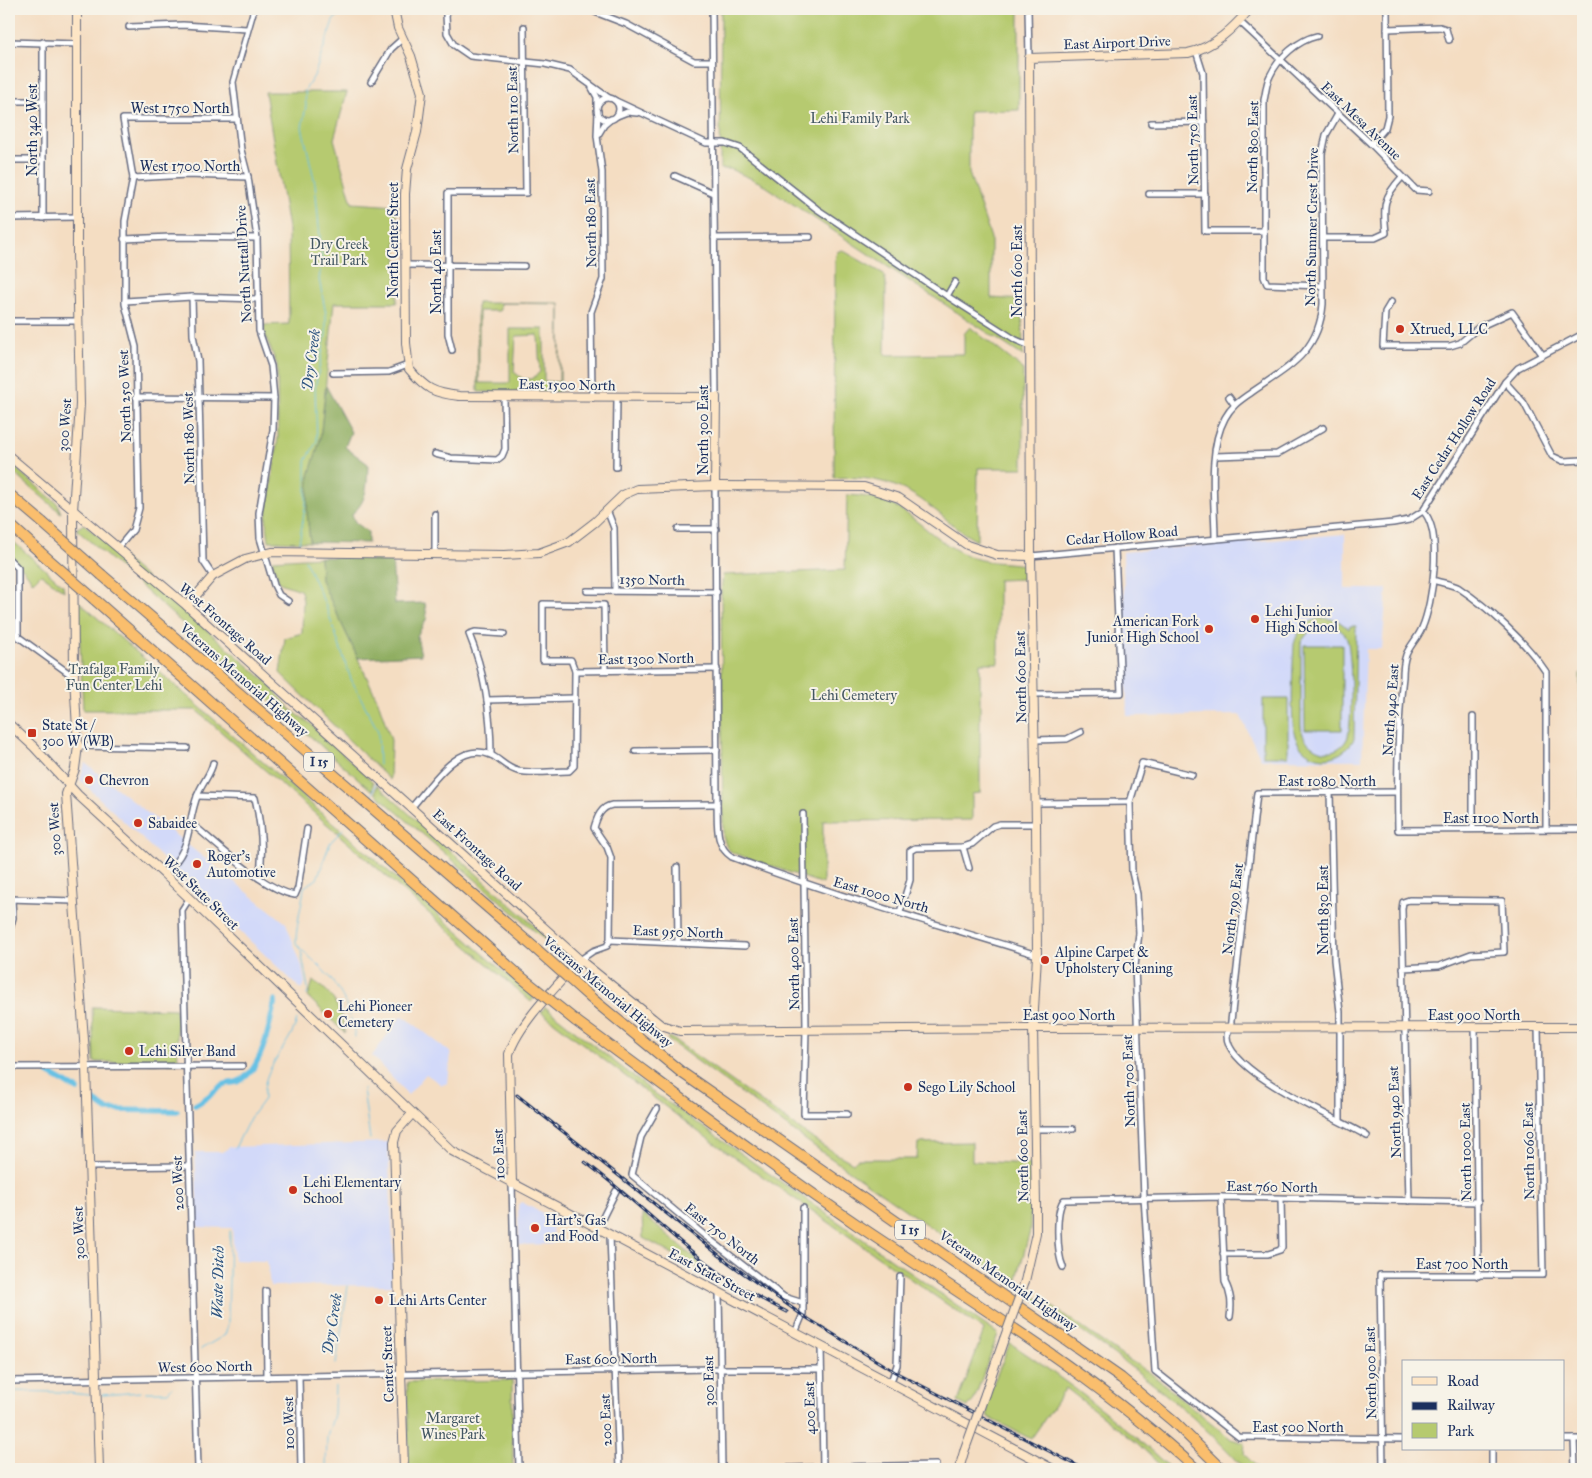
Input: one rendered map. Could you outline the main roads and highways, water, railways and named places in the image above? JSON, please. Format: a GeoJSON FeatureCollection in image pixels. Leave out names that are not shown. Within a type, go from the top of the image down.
{"type":"FeatureCollection","features":[{"type":"Feature","properties":{"kind":"highway","name":"Veterans Memorial Highway"},"geometry":{"type":"LineString","coordinates":[[9,494],[591,998],[681,1072],[1121,1378],[1174,1422],[1222,1469]]}},
{"type":"Feature","properties":{"kind":"highway","name":"I 15"},"geometry":{"type":"LineString","coordinates":[[9,524],[521,977],[576,1021],[818,1198],[1083,1376],[1126,1408],[1196,1469]]}},
{"type":"Feature","properties":{"kind":"waterway","name":"Dry Creek"},"geometry":{"type":"LineString","coordinates":[[299,543],[306,502],[306,461],[317,441],[315,388],[326,334],[326,314],[319,279],[322,260],[315,183],[302,127],[306,106],[305,90],[314,76],[333,21],[343,9]]}},
{"type":"Feature","properties":{"kind":"waterway","name":"Dry Creek"},"geometry":{"type":"LineString","coordinates":[[305,560],[325,604],[351,679],[378,731],[379,765]]}},
{"type":"Feature","properties":{"kind":"waterway","name":"Dry Creek"},"geometry":{"type":"LineString","coordinates":[[372,795],[376,782]]}},
{"type":"Feature","properties":{"kind":"waterway","name":"Dry Creek"},"geometry":{"type":"LineString","coordinates":[[343,829],[330,843],[317,879],[304,887],[296,943],[326,973],[338,989],[347,1007],[355,1037]]}},
{"type":"Feature","properties":{"kind":"waterway","name":"Waste Ditch"},"geometry":{"type":"LineString","coordinates":[[301,951],[308,988],[307,995]]}},
{"type":"Feature","properties":{"kind":"waterway"},"geometry":{"type":"LineString","coordinates":[[195,1105],[223,1085],[239,1081],[249,1074],[255,1066],[264,1044],[275,1000]]}},
{"type":"Feature","properties":{"kind":"waterway","name":"Waste Ditch"},"geometry":{"type":"LineString","coordinates":[[235,1148],[250,1118],[264,1099],[267,1077],[297,1020]]}},
{"type":"Feature","properties":{"kind":"waterway"},"geometry":{"type":"LineString","coordinates":[[48,1073],[78,1090]]}},
{"type":"Feature","properties":{"kind":"waterway","name":"Dry Creek"},"geometry":{"type":"LineString","coordinates":[[363,1089],[370,1139]]}},
{"type":"Feature","properties":{"kind":"waterway"},"geometry":{"type":"LineString","coordinates":[[90,1098],[107,1110],[177,1111]]}},
{"type":"Feature","properties":{"kind":"waterway","name":"Waste Ditch"},"geometry":{"type":"LineString","coordinates":[[201,1349],[225,1335],[228,1324],[230,1231]]}},
{"type":"Feature","properties":{"kind":"waterway","name":"Dry Creek"},"geometry":{"type":"LineString","coordinates":[[336,1364],[348,1286]]}},
{"type":"Feature","properties":{"kind":"waterway","name":"Dry Creek"},"geometry":{"type":"LineString","coordinates":[[326,1469],[327,1437],[334,1414],[335,1386]]}},
{"type":"Feature","properties":{"kind":"waterway","name":"Waste Ditch"},"geometry":{"type":"LineString","coordinates":[[146,1392],[168,1392],[172,1387]]}},
{"type":"Feature","properties":{"kind":"waterway","name":"Waste Ditch"},"geometry":{"type":"LineString","coordinates":[[9,1391],[89,1395]]}},
{"type":"Feature","properties":{"kind":"waterway","name":"Waste Ditch"},"geometry":{"type":"LineString","coordinates":[[102,1395],[141,1392]]}},
{"type":"Feature","properties":{"kind":"railway"},"geometry":{"type":"LineString","coordinates":[[517,1095],[729,1263],[802,1315],[895,1372],[1084,1469]]}},
{"type":"Feature","properties":{"kind":"railway"},"geometry":{"type":"LineString","coordinates":[[585,1162],[711,1266],[744,1289],[787,1312]]}},
{"type":"Feature","properties":{"kind":"place","name":"Xtrued, LLC"},"geometry":{"type":"Point","coordinates":[1400,329]}},
{"type":"Feature","properties":{"kind":"place","name":"Lehi Junior High School"},"geometry":{"type":"Point","coordinates":[1255,619]}},
{"type":"Feature","properties":{"kind":"place","name":"American Fork Junior High School"},"geometry":{"type":"Point","coordinates":[1209,629]}},
{"type":"Feature","properties":{"kind":"place","name":"State St / 300 W (WB)"},"geometry":{"type":"Point","coordinates":[32,733]}},
{"type":"Feature","properties":{"kind":"place","name":"Chevron"},"geometry":{"type":"Point","coordinates":[89,780]}},
{"type":"Feature","properties":{"kind":"place","name":"Sabaidee"},"geometry":{"type":"Point","coordinates":[138,823]}},
{"type":"Feature","properties":{"kind":"place","name":"Roger's Automotive"},"geometry":{"type":"Point","coordinates":[197,864]}},
{"type":"Feature","properties":{"kind":"place","name":"Alpine Carpet & Upholstery Cleaning"},"geometry":{"type":"Point","coordinates":[1045,960]}},
{"type":"Feature","properties":{"kind":"place","name":"Lehi Pioneer Cemetery"},"geometry":{"type":"Point","coordinates":[328,1014]}},
{"type":"Feature","properties":{"kind":"place","name":"Lehi Silver Band"},"geometry":{"type":"Point","coordinates":[129,1051]}},
{"type":"Feature","properties":{"kind":"place","name":"Sego Lily School"},"geometry":{"type":"Point","coordinates":[908,1087]}},
{"type":"Feature","properties":{"kind":"place","name":"Lehi Elementary School"},"geometry":{"type":"Point","coordinates":[293,1190]}},
{"type":"Feature","properties":{"kind":"place","name":"Hart's Gas and Food"},"geometry":{"type":"Point","coordinates":[535,1228]}},
{"type":"Feature","properties":{"kind":"place","name":"Lehi Arts Center"},"geometry":{"type":"Point","coordinates":[379,1300]}},
{"type":"Feature","properties":{"kind":"park label","name":"Lehi Family Park"},"geometry":{"type":"Point","coordinates":[860,118]}},
{"type":"Feature","properties":{"kind":"park label","name":"Dry Creek Trail Park"},"geometry":{"type":"Point","coordinates":[339,252]}},
{"type":"Feature","properties":{"kind":"park label","name":"Trafalga Family Fun Center Lehi"},"geometry":{"type":"Point","coordinates":[114,678]}},
{"type":"Feature","properties":{"kind":"park label","name":"Lehi Cemetery"},"geometry":{"type":"Point","coordinates":[854,695]}},
{"type":"Feature","properties":{"kind":"park label","name":"Margaret Wines Park"},"geometry":{"type":"Point","coordinates":[453,1426]}}]}
